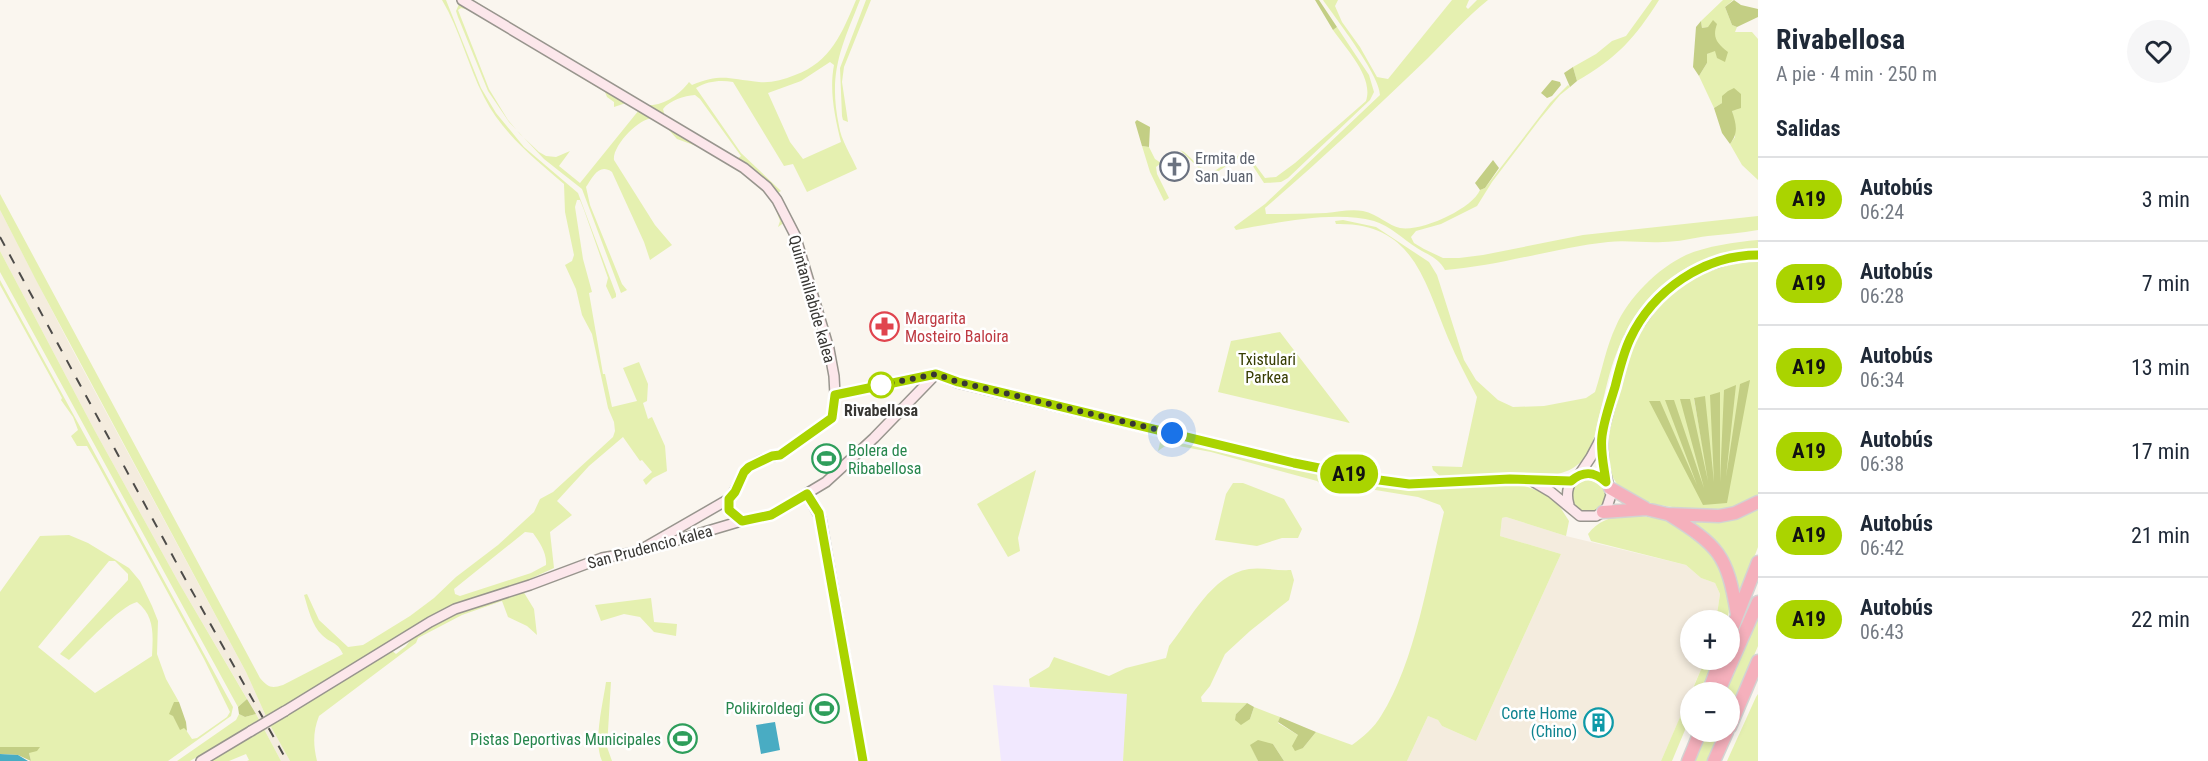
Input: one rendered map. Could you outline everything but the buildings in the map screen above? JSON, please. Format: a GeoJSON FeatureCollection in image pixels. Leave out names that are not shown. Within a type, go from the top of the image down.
{"type":"FeatureCollection","features":[{"type":"Feature","properties":{"kind":"highway"},"geometry":{"type":"LineString","coordinates":[[1608,485],[1646,509]]}},
{"type":"Feature","properties":{"kind":"highway"},"geometry":{"type":"LineString","coordinates":[[1603,512],[1646,509],[1667,514],[1719,516],[1735,513],[1758,502]]}},
{"type":"Feature","properties":{"kind":"highway"},"geometry":{"type":"LineString","coordinates":[[1667,514],[1696,532],[1717,552],[1731,580],[1736,610]]}},
{"type":"Feature","properties":{"kind":"highway"},"geometry":{"type":"LineString","coordinates":[[1739,610],[1758,562]]}},
{"type":"Feature","properties":{"kind":"highway"},"geometry":{"type":"LineString","coordinates":[[1723,682],[1758,602]]}},
{"type":"Feature","properties":{"kind":"highway"},"geometry":{"type":"LineString","coordinates":[[1740,703],[1758,661]]}},
{"type":"Feature","properties":{"kind":"highway"},"geometry":{"type":"LineString","coordinates":[[1740,703],[1758,680]]}},
{"type":"Feature","properties":{"kind":"highway"},"geometry":{"type":"LineString","coordinates":[[1681,761],[1689,742]]}},
{"type":"Feature","properties":{"kind":"highway"},"geometry":{"type":"LineString","coordinates":[[1688,761],[1696,742]]}},
{"type":"Feature","properties":{"kind":"highway"},"geometry":{"type":"LineString","coordinates":[[1714,761],[1723,742]]}},
{"type":"Feature","properties":{"kind":"street","name":"Quintanillabide kalea"},"geometry":{"type":"LineString","coordinates":[[462,0],[734,162],[767,187],[777,200],[795,236],[829,349],[835,395],[832,418],[780,455],[772,456],[749,467],[729,499],[637,552]]}},
{"type":"Feature","properties":{"kind":"street"},"geometry":{"type":"LineString","coordinates":[[1569,505],[1566,497],[1575,478],[1592,457],[1602,436],[1630,337],[1653,304],[1671,287],[1706,266],[1745,255],[1758,255]]}},
{"type":"Feature","properties":{"kind":"street"},"geometry":{"type":"LineString","coordinates":[[835,395],[936,374],[958,382],[1294,463],[1379,480],[1409,484],[1510,479],[1532,481],[1575,478],[1593,473],[1608,485]]}},
{"type":"Feature","properties":{"kind":"street","name":"San Prudencio kalea"},"geometry":{"type":"LineString","coordinates":[[201,761],[437,618],[472,603],[530,585],[602,558],[637,552],[738,522],[771,515],[826,482],[874,438],[936,374]]}},
{"type":"Feature","properties":{"kind":"street"},"geometry":{"type":"LineString","coordinates":[[1532,481],[1569,505],[1580,516],[1596,516],[1603,512],[1610,501],[1602,436]]}},
{"type":"Feature","properties":{"kind":"street"},"geometry":{"type":"LineString","coordinates":[[807,494],[821,519],[863,761]]}},
{"type":"Feature","properties":{"kind":"shaded area"},"geometry":{"type":"Polygon","coordinates":[[[0,210],[246,672],[270,725],[290,761],[281,761],[179,583],[95,431],[0,251],[0,210]]]}},
{"type":"Feature","properties":{"kind":"shaded area"},"geometry":{"type":"Polygon","coordinates":[[[1506,517],[1566,536],[1686,565],[1701,578],[1715,583],[1720,594],[1718,610],[1680,610],[1680,670],[1701,670],[1695,682],[1680,682],[1680,717],[1661,761],[1407,761],[1428,716],[1438,720],[1442,726],[1476,741],[1561,554],[1500,536],[1502,518],[1506,517]]]}},
{"type":"Feature","properties":{"kind":"shaded area"},"geometry":{"type":"Polygon","coordinates":[[[993,685],[1128,694],[1123,761],[1001,761],[993,685]]]}},
{"type":"Feature","properties":{"kind":"green space"},"geometry":{"type":"Polygon","coordinates":[[[442,0],[446,0],[481,88],[496,113],[524,147],[578,193],[616,294],[616,297],[612,299],[606,286],[608,278],[584,210],[580,200],[577,200],[575,207],[583,259],[592,292],[589,293],[603,374],[605,374],[612,407],[637,401],[623,368],[639,362],[648,384],[647,401],[643,403],[648,419],[652,417],[665,446],[667,471],[653,478],[646,485],[643,480],[652,472],[642,460],[640,461],[623,437],[589,466],[557,501],[572,515],[550,532],[554,568],[532,580],[444,609],[279,709],[284,717],[391,650],[396,654],[412,638],[450,616],[523,591],[534,609],[537,635],[527,626],[508,617],[502,601],[462,615],[418,638],[416,643],[319,716],[314,738],[317,761],[290,761],[270,725],[246,672],[0,210],[0,194],[260,678],[270,686],[283,685],[343,654],[316,627],[304,595],[307,594],[319,620],[348,647],[363,645],[410,616],[498,545],[534,512],[540,499],[553,492],[613,437],[615,431],[592,334],[582,315],[576,289],[565,265],[572,261],[574,255],[565,212],[564,184],[520,145],[491,110],[478,85],[442,0]],[[525,532],[454,589],[455,594],[460,596],[531,573],[546,565],[544,552],[533,533],[525,532]]]}},
{"type":"Feature","properties":{"kind":"green space"},"geometry":{"type":"Polygon","coordinates":[[[467,0],[473,0],[648,105],[654,105],[671,98],[689,82],[692,85],[711,79],[725,78],[768,82],[786,78],[807,69],[818,62],[834,45],[856,0],[860,0],[838,61],[835,91],[840,131],[857,169],[807,192],[793,164],[784,166],[733,82],[714,82],[696,88],[741,153],[781,191],[776,194],[736,160],[741,156],[695,95],[682,97],[669,103],[663,109],[665,117],[467,0]],[[830,62],[801,81],[768,93],[790,142],[803,159],[841,142],[832,94],[834,65],[830,62]]]}},
{"type":"Feature","properties":{"kind":"green space"},"geometry":{"type":"Polygon","coordinates":[[[866,0],[871,0],[844,67],[842,82],[848,122],[843,120],[842,116],[840,68],[866,0]]]}},
{"type":"Feature","properties":{"kind":"green space"},"geometry":{"type":"Polygon","coordinates":[[[1315,0],[1319,0],[1337,27],[1333,30],[1315,0]]]}},
{"type":"Feature","properties":{"kind":"green space"},"geometry":{"type":"Polygon","coordinates":[[[1323,0],[1338,0],[1335,6],[1342,22],[1377,77],[1388,79],[1452,0],[1469,0],[1466,7],[1468,9],[1477,0],[1488,0],[1368,115],[1265,208],[1266,214],[1358,210],[1400,228],[1420,226],[1445,218],[1467,205],[1480,190],[1485,188],[1550,103],[1568,85],[1570,87],[1560,95],[1540,119],[1492,182],[1477,206],[1441,224],[1416,231],[1411,237],[1414,243],[1443,258],[1459,258],[1583,235],[1758,216],[1758,230],[1669,242],[1608,242],[1486,265],[1445,270],[1436,260],[1386,226],[1374,221],[1323,217],[1236,230],[1234,227],[1265,204],[1380,95],[1373,74],[1323,0]]]}},
{"type":"Feature","properties":{"kind":"green space"},"geometry":{"type":"Polygon","coordinates":[[[1652,0],[1659,0],[1624,46],[1603,64],[1577,81],[1573,67],[1596,54],[1612,41],[1626,36],[1652,0]]]}},
{"type":"Feature","properties":{"kind":"green space"},"geometry":{"type":"Polygon","coordinates":[[[1723,0],[1733,0],[1725,7],[1732,25],[1737,27],[1735,32],[1752,32],[1758,39],[1758,180],[1742,165],[1730,144],[1735,137],[1732,110],[1738,109],[1722,103],[1714,108],[1699,76],[1707,63],[1707,54],[1715,50],[1714,32],[1708,27],[1702,28],[1701,21],[1723,0]]]}},
{"type":"Feature","properties":{"kind":"green space"},"geometry":{"type":"Polygon","coordinates":[[[1734,0],[1741,5],[1758,9],[1758,17],[1737,27],[1732,25],[1725,7],[1734,0]]]}},
{"type":"Feature","properties":{"kind":"green space"},"geometry":{"type":"Polygon","coordinates":[[[459,4],[624,99],[626,103],[614,107],[614,102],[607,97],[605,92],[469,10],[461,8],[458,10],[489,89],[517,130],[509,122],[488,91],[456,11],[459,4]]]}},
{"type":"Feature","properties":{"kind":"green space"},"geometry":{"type":"Polygon","coordinates":[[[1713,20],[1717,24],[1715,33],[1717,40],[1728,52],[1725,62],[1717,58],[1715,51],[1707,54],[1707,63],[1699,76],[1693,67],[1696,27],[1701,21],[1702,28],[1708,27],[1713,20]]]}},
{"type":"Feature","properties":{"kind":"green space"},"geometry":{"type":"Polygon","coordinates":[[[1337,27],[1369,75],[1374,92],[1370,100],[1288,178],[1281,182],[1264,183],[1245,154],[1207,176],[1180,150],[1207,173],[1213,172],[1245,151],[1265,178],[1276,177],[1295,163],[1366,101],[1366,82],[1363,73],[1333,30],[1337,27]]]}},
{"type":"Feature","properties":{"kind":"green space"},"geometry":{"type":"Polygon","coordinates":[[[1573,67],[1577,81],[1570,87],[1564,73],[1573,67]]]}},
{"type":"Feature","properties":{"kind":"green space"},"geometry":{"type":"Polygon","coordinates":[[[1552,80],[1560,82],[1561,85],[1552,96],[1547,98],[1541,93],[1552,80]]]}},
{"type":"Feature","properties":{"kind":"green space"},"geometry":{"type":"Polygon","coordinates":[[[1734,88],[1741,94],[1741,108],[1732,111],[1736,132],[1730,144],[1722,133],[1714,108],[1722,103],[1722,96],[1734,88]]]}},
{"type":"Feature","properties":{"kind":"green space"},"geometry":{"type":"Polygon","coordinates":[[[639,110],[653,118],[647,119],[628,134],[617,148],[614,160],[655,225],[672,245],[650,260],[612,172],[600,170],[586,187],[590,205],[622,284],[627,290],[621,293],[582,189],[544,159],[523,137],[546,156],[556,157],[570,151],[559,166],[580,183],[639,110]]]}},
{"type":"Feature","properties":{"kind":"green space"},"geometry":{"type":"Polygon","coordinates":[[[655,120],[747,174],[771,197],[785,222],[778,227],[780,221],[775,207],[766,194],[744,174],[699,147],[677,139],[655,120]]]}},
{"type":"Feature","properties":{"kind":"green space"},"geometry":{"type":"Polygon","coordinates":[[[1137,120],[1150,127],[1149,147],[1142,146],[1135,122],[1137,120]]]}},
{"type":"Feature","properties":{"kind":"green space"},"geometry":{"type":"Polygon","coordinates":[[[1142,146],[1149,147],[1155,159],[1161,163],[1156,167],[1169,198],[1164,201],[1150,172],[1142,146]]]}},
{"type":"Feature","properties":{"kind":"green space"},"geometry":{"type":"Polygon","coordinates":[[[1493,160],[1499,168],[1485,188],[1480,190],[1475,183],[1493,160]]]}},
{"type":"Feature","properties":{"kind":"green space"},"geometry":{"type":"Polygon","coordinates":[[[1343,220],[1376,227],[1429,262],[1437,275],[1464,360],[1476,380],[1498,400],[1513,407],[1544,406],[1586,398],[1595,392],[1609,342],[1621,315],[1645,285],[1675,261],[1694,252],[1731,243],[1758,240],[1758,248],[1710,258],[1690,266],[1654,292],[1627,329],[1609,374],[1592,444],[1585,458],[1573,468],[1547,476],[1501,474],[1442,478],[1432,466],[1462,467],[1477,397],[1451,346],[1431,295],[1412,258],[1399,244],[1383,233],[1362,226],[1336,224],[1335,221],[1343,220]]]}},
{"type":"Feature","properties":{"kind":"green space"},"geometry":{"type":"Polygon","coordinates":[[[0,251],[95,431],[179,583],[247,699],[238,707],[0,272],[0,251]]]}},
{"type":"Feature","properties":{"kind":"green space"},"geometry":{"type":"Polygon","coordinates":[[[1758,261],[1758,496],[1730,508],[1689,510],[1647,502],[1630,495],[1618,485],[1611,473],[1608,445],[1617,399],[1637,334],[1655,310],[1691,280],[1721,267],[1758,261]],[[1701,398],[1694,399],[1713,503],[1701,398]]]}},
{"type":"Feature","properties":{"kind":"green space"},"geometry":{"type":"Polygon","coordinates":[[[0,280],[233,707],[231,716],[168,761],[31,761],[29,753],[0,747],[0,592],[40,536],[69,535],[88,543],[129,568],[140,581],[158,621],[157,654],[166,679],[179,702],[174,702],[173,715],[180,729],[184,727],[192,739],[197,738],[227,717],[230,712],[204,659],[98,465],[87,446],[77,446],[71,436],[78,430],[73,417],[61,400],[62,398],[0,285],[0,280]],[[109,561],[38,647],[95,693],[152,656],[152,626],[147,613],[137,602],[121,611],[69,660],[60,654],[128,580],[128,574],[115,561],[109,561]]]}},
{"type":"Feature","properties":{"kind":"green space","name":"Txistulari Parkea"},"geometry":{"type":"Polygon","coordinates":[[[1280,332],[1350,423],[1218,392],[1231,341],[1280,332]]]}},
{"type":"Feature","properties":{"kind":"green space"},"geometry":{"type":"Polygon","coordinates":[[[1750,380],[1727,503],[1703,505],[1649,401],[1660,401],[1697,485],[1665,400],[1674,400],[1704,488],[1680,399],[1690,399],[1708,481],[1694,398],[1705,396],[1714,482],[1710,395],[1720,392],[1720,482],[1724,390],[1736,385],[1726,477],[1740,384],[1750,380]]]}},
{"type":"Feature","properties":{"kind":"green space"},"geometry":{"type":"Polygon","coordinates":[[[1162,434],[1364,483],[1403,488],[1523,485],[1546,494],[1560,507],[1569,521],[1566,536],[1506,517],[1502,518],[1500,536],[1561,554],[1476,741],[1442,726],[1438,720],[1428,716],[1407,761],[1284,761],[1273,744],[1251,745],[1258,761],[1123,761],[1127,694],[1030,687],[1029,679],[1049,667],[1054,657],[1109,676],[1126,668],[1166,658],[1169,646],[1213,589],[1236,573],[1259,568],[1291,570],[1294,580],[1289,600],[1225,654],[1210,686],[1201,697],[1202,702],[1247,703],[1236,714],[1250,719],[1254,707],[1280,717],[1278,723],[1298,735],[1303,748],[1316,732],[1352,745],[1375,724],[1393,695],[1420,617],[1444,512],[1440,505],[1418,497],[1345,485],[1324,487],[1317,481],[1211,452],[1168,444],[1158,451],[1162,434]]]}},
{"type":"Feature","properties":{"kind":"green space"},"geometry":{"type":"Polygon","coordinates":[[[1036,470],[1018,538],[1020,551],[1008,557],[977,504],[1036,470]]]}},
{"type":"Feature","properties":{"kind":"green space"},"geometry":{"type":"Polygon","coordinates":[[[1589,478],[1601,483],[1606,495],[1601,507],[1589,512],[1577,507],[1572,495],[1577,483],[1589,478]]]}},
{"type":"Feature","properties":{"kind":"green space"},"geometry":{"type":"Polygon","coordinates":[[[1233,483],[1243,483],[1284,499],[1302,529],[1298,538],[1282,538],[1257,546],[1215,540],[1226,494],[1233,483]]]}},
{"type":"Feature","properties":{"kind":"green space"},"geometry":{"type":"Polygon","coordinates":[[[1758,507],[1758,547],[1740,595],[1728,562],[1717,544],[1689,521],[1758,507]]]}},
{"type":"Feature","properties":{"kind":"green space"},"geometry":{"type":"Polygon","coordinates":[[[1625,514],[1653,518],[1670,522],[1696,538],[1708,549],[1724,575],[1728,590],[1728,610],[1718,610],[1720,594],[1715,583],[1701,578],[1686,565],[1591,541],[1588,534],[1600,523],[1625,514]]]}},
{"type":"Feature","properties":{"kind":"green space"},"geometry":{"type":"Polygon","coordinates":[[[651,598],[654,622],[677,624],[676,636],[654,632],[640,617],[624,614],[601,621],[595,605],[651,598]]]}},
{"type":"Feature","properties":{"kind":"green space"},"geometry":{"type":"Polygon","coordinates":[[[1758,615],[1758,646],[1740,688],[1740,682],[1729,682],[1734,670],[1740,670],[1740,656],[1758,615]]]}},
{"type":"Feature","properties":{"kind":"green space"},"geometry":{"type":"Polygon","coordinates":[[[1701,670],[1711,670],[1706,682],[1696,682],[1701,670]]]}},
{"type":"Feature","properties":{"kind":"green space"},"geometry":{"type":"Polygon","coordinates":[[[606,682],[611,682],[607,747],[612,761],[602,761],[598,744],[606,682]]]}},
{"type":"Feature","properties":{"kind":"green space"},"geometry":{"type":"Polygon","coordinates":[[[1758,694],[1758,761],[1727,761],[1736,742],[1740,742],[1740,732],[1758,694]]]}},
{"type":"Feature","properties":{"kind":"green space"},"geometry":{"type":"Polygon","coordinates":[[[247,699],[256,714],[245,717],[239,714],[238,707],[247,699]]]}},
{"type":"Feature","properties":{"kind":"green space"},"geometry":{"type":"Polygon","coordinates":[[[174,702],[179,702],[187,731],[184,728],[180,730],[173,716],[169,714],[174,702]]]}},
{"type":"Feature","properties":{"kind":"green space"},"geometry":{"type":"Polygon","coordinates":[[[1247,703],[1254,707],[1250,719],[1241,725],[1235,720],[1236,714],[1247,703]]]}},
{"type":"Feature","properties":{"kind":"green space"},"geometry":{"type":"Polygon","coordinates":[[[239,714],[245,717],[256,714],[281,761],[247,761],[249,760],[246,754],[229,761],[209,761],[257,734],[252,725],[190,761],[177,761],[236,720],[239,714]]]}},
{"type":"Feature","properties":{"kind":"green space"},"geometry":{"type":"Polygon","coordinates":[[[1280,717],[1316,732],[1303,748],[1295,751],[1292,746],[1298,735],[1278,722],[1280,717]]]}},
{"type":"Feature","properties":{"kind":"green space"},"geometry":{"type":"Polygon","coordinates":[[[1680,717],[1680,742],[1672,761],[1661,761],[1680,717]]]}},
{"type":"Feature","properties":{"kind":"green space"},"geometry":{"type":"Polygon","coordinates":[[[1258,740],[1273,744],[1284,761],[1258,761],[1250,745],[1258,740]]]}},
{"type":"Feature","properties":{"kind":"green space"},"geometry":{"type":"Polygon","coordinates":[[[1703,742],[1717,742],[1708,761],[1694,761],[1703,742]]]}},
{"type":"Feature","properties":{"kind":"green space"},"geometry":{"type":"Polygon","coordinates":[[[0,747],[40,747],[37,751],[29,753],[31,761],[18,755],[0,754],[0,747]]]}},
{"type":"Feature","properties":{"kind":"water"},"geometry":{"type":"Polygon","coordinates":[[[775,722],[780,750],[761,754],[756,725],[775,722]]]}},
{"type":"Feature","properties":{"kind":"water"},"geometry":{"type":"Polygon","coordinates":[[[0,754],[18,755],[28,761],[0,761],[0,754]]]}},
{"type":"Feature","properties":{"kind":"railway"},"geometry":{"type":"LineString","coordinates":[[0,237],[183,575],[287,761]]}},
{"type":"Feature","properties":{"kind":"bus line","name":"A19"},"geometry":{"type":"LineString","coordinates":[[863,761],[831,573],[821,519],[816,506],[807,494],[771,515],[742,521],[729,510],[729,499],[735,492],[744,472],[749,467],[772,456],[780,455],[832,418],[835,395],[936,374],[948,380],[1114,420],[1294,463],[1379,480],[1409,484],[1510,479],[1571,481],[1578,475],[1593,473],[1606,482],[1602,436],[1630,337],[1653,304],[1688,275],[1725,260],[1745,255],[1758,255]]}},
{"type":"Feature","properties":{"kind":"place","name":"Ermita de San Juan"},"geometry":{"type":"Point","coordinates":[1174,167]}},
{"type":"Feature","properties":{"kind":"place","name":"Margarita Mosteiro Baloira"},"geometry":{"type":"Point","coordinates":[884,327]}},
{"type":"Feature","properties":{"kind":"place","name":"Rivabellosa"},"geometry":{"type":"Point","coordinates":[881,385]}},
{"type":"Feature","properties":{"kind":"place","name":"Bolera de Ribabellosa"},"geometry":{"type":"Point","coordinates":[827,459]}},
{"type":"Feature","properties":{"kind":"place","name":"Polikiroldegi"},"geometry":{"type":"Point","coordinates":[825,708]}},
{"type":"Feature","properties":{"kind":"place","name":"Corte Home (Chino)"},"geometry":{"type":"Point","coordinates":[1598,722]}},
{"type":"Feature","properties":{"kind":"place","name":"Pistas Deportivas Municipales"},"geometry":{"type":"Point","coordinates":[682,739]}},
{"type":"Feature","properties":{"kind":"route"},"geometry":{"type":"LineString","coordinates":[[881,385],[936,374],[948,380],[1172,433]]}}]}
